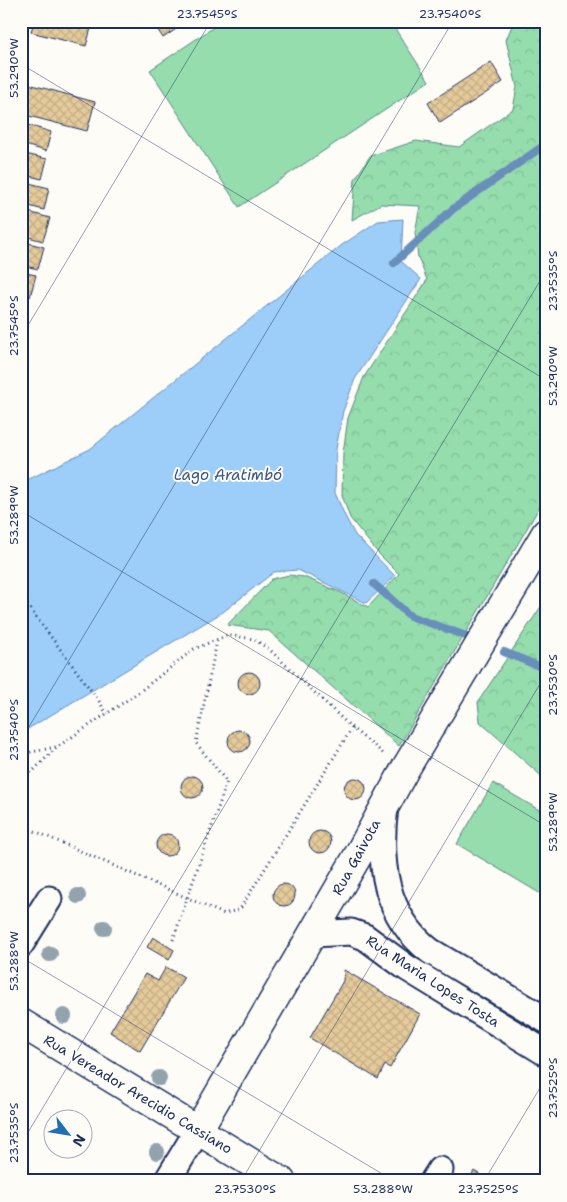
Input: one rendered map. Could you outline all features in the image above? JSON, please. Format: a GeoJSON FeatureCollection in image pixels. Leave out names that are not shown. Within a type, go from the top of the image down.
{"type":"FeatureCollection","features":[{"type":"Feature","properties":{"kind":"street","name":"Rua Gaivota"},"geometry":{"type":"LineString","coordinates":[[167,1181],[313,934],[404,771],[546,533]]}},
{"type":"Feature","properties":{"kind":"street","name":"Rua Maria Lopes Tosta"},"geometry":{"type":"LineString","coordinates":[[385,804],[381,836],[384,872],[389,892],[401,919],[416,940],[430,952],[546,1020]]}},
{"type":"Feature","properties":{"kind":"street"},"geometry":{"type":"LineString","coordinates":[[21,944],[49,899]]}},
{"type":"Feature","properties":{"kind":"street"},"geometry":{"type":"LineString","coordinates":[[380,946],[408,929]]}},
{"type":"Feature","properties":{"kind":"street","name":"Rua Maria Lopes Tosta"},"geometry":{"type":"LineString","coordinates":[[313,934],[351,932],[365,937],[380,946],[407,968],[546,1053]]}},
{"type":"Feature","properties":{"kind":"street"},"geometry":{"type":"LineString","coordinates":[[488,1017],[503,994]]}},
{"type":"Feature","properties":{"kind":"street","name":"Rua Vereador Arecidio Cassiano"},"geometry":{"type":"LineString","coordinates":[[21,1023],[281,1181]]}},
{"type":"Feature","properties":{"kind":"path"},"geometry":{"type":"LineString","coordinates":[[21,596],[107,714]]}},
{"type":"Feature","properties":{"kind":"path"},"geometry":{"type":"LineString","coordinates":[[21,777],[34,770],[57,747],[139,692],[194,650],[228,635],[254,639],[270,650],[352,728],[404,771]]}},
{"type":"Feature","properties":{"kind":"path"},"geometry":{"type":"LineString","coordinates":[[174,940],[227,782],[196,743],[217,640]]}},
{"type":"Feature","properties":{"kind":"path"},"geometry":{"type":"LineString","coordinates":[[21,825],[224,914],[240,909],[352,728]]}},
{"type":"Feature","properties":{"kind":"path"},"geometry":{"type":"LineString","coordinates":[[21,756],[57,747]]}},
{"type":"Feature","properties":{"kind":"green space"},"geometry":{"type":"Polygon","coordinates":[[[223,21],[390,21],[429,81],[239,207],[150,70],[223,21]]]}},
{"type":"Feature","properties":{"kind":"green space"},"geometry":{"type":"Polygon","coordinates":[[[514,21],[546,21],[546,496],[399,746],[269,631],[227,625],[272,579],[289,575],[304,577],[340,592],[368,607],[399,574],[377,552],[350,518],[342,495],[343,453],[348,418],[364,377],[427,280],[418,257],[415,233],[420,206],[381,204],[352,220],[355,179],[370,156],[416,141],[459,147],[513,109],[517,87],[506,40],[514,21]]]}},
{"type":"Feature","properties":{"kind":"green space"},"geometry":{"type":"Polygon","coordinates":[[[546,599],[546,780],[480,722],[478,702],[546,599]]]}},
{"type":"Feature","properties":{"kind":"green space"},"geometry":{"type":"Polygon","coordinates":[[[493,783],[546,814],[546,897],[457,844],[493,783]]]}},
{"type":"Feature","properties":{"kind":"water","name":"Lago Aratimbó"},"geometry":{"type":"Polygon","coordinates":[[[403,219],[401,261],[421,279],[355,379],[343,411],[336,449],[335,493],[355,535],[395,576],[366,603],[298,570],[274,572],[223,612],[21,733],[21,483],[90,449],[342,245],[378,221],[403,219]]]}},
{"type":"Feature","properties":{"kind":"building"},"geometry":{"type":"Polygon","coordinates":[[[34,21],[93,21],[86,46],[31,32],[34,21]]]}},
{"type":"Feature","properties":{"kind":"building"},"geometry":{"type":"Polygon","coordinates":[[[164,21],[188,21],[163,38],[156,27],[164,21]]]}},
{"type":"Feature","properties":{"kind":"building"},"geometry":{"type":"Polygon","coordinates":[[[491,62],[503,82],[440,123],[428,103],[491,62]]]}},
{"type":"Feature","properties":{"kind":"building"},"geometry":{"type":"Polygon","coordinates":[[[25,83],[95,102],[87,131],[21,114],[21,97],[25,83]]]}},
{"type":"Feature","properties":{"kind":"building"},"geometry":{"type":"Polygon","coordinates":[[[21,123],[51,132],[46,151],[21,144],[21,123]]]}},
{"type":"Feature","properties":{"kind":"building"},"geometry":{"type":"Polygon","coordinates":[[[21,153],[47,159],[42,179],[21,174],[21,153]]]}},
{"type":"Feature","properties":{"kind":"building"},"geometry":{"type":"Polygon","coordinates":[[[21,181],[49,188],[44,210],[21,204],[21,181]]]}},
{"type":"Feature","properties":{"kind":"building"},"geometry":{"type":"Polygon","coordinates":[[[21,210],[50,218],[43,241],[21,235],[21,210]]]}},
{"type":"Feature","properties":{"kind":"building"},"geometry":{"type":"Polygon","coordinates":[[[21,241],[44,247],[38,269],[21,265],[21,241]]]}},
{"type":"Feature","properties":{"kind":"building"},"geometry":{"type":"Polygon","coordinates":[[[21,272],[36,275],[30,297],[21,295],[21,272]]]}},
{"type":"Feature","properties":{"kind":"building"},"geometry":{"type":"Polygon","coordinates":[[[245,672],[253,672],[260,679],[260,687],[253,694],[245,694],[238,687],[238,679],[245,672]]]}},
{"type":"Feature","properties":{"kind":"building"},"geometry":{"type":"Polygon","coordinates":[[[239,730],[247,733],[250,741],[247,749],[239,752],[231,749],[228,741],[231,733],[239,730]]]}},
{"type":"Feature","properties":{"kind":"building"},"geometry":{"type":"Polygon","coordinates":[[[192,776],[200,779],[203,787],[200,795],[192,798],[184,795],[181,787],[184,779],[192,776]]]}},
{"type":"Feature","properties":{"kind":"building"},"geometry":{"type":"Polygon","coordinates":[[[351,778],[359,778],[366,785],[366,793],[359,800],[351,800],[344,793],[344,785],[351,778]]]}},
{"type":"Feature","properties":{"kind":"building"},"geometry":{"type":"Polygon","coordinates":[[[320,831],[328,834],[331,842],[328,850],[320,853],[312,850],[309,842],[312,834],[320,831]]]}},
{"type":"Feature","properties":{"kind":"building"},"geometry":{"type":"Polygon","coordinates":[[[167,834],[175,837],[178,845],[175,853],[167,856],[159,853],[156,845],[159,837],[167,834]]]}},
{"type":"Feature","properties":{"kind":"building"},"geometry":{"type":"Polygon","coordinates":[[[284,884],[292,887],[295,895],[292,903],[284,906],[276,903],[273,895],[276,887],[284,884]]]}},
{"type":"Feature","properties":{"kind":"building"},"geometry":{"type":"Polygon","coordinates":[[[153,937],[174,950],[169,960],[147,947],[153,937]]]}},
{"type":"Feature","properties":{"kind":"building"},"geometry":{"type":"Polygon","coordinates":[[[166,967],[184,977],[140,1051],[110,1032],[145,974],[158,981],[166,967]]]}},
{"type":"Feature","properties":{"kind":"building"},"geometry":{"type":"Polygon","coordinates":[[[344,970],[420,1014],[390,1068],[385,1065],[378,1079],[310,1038],[343,981],[344,970]]]}},
{"type":"Feature","properties":{"kind":"building"},"geometry":{"type":"Polygon","coordinates":[[[474,1171],[490,1181],[468,1181],[474,1171]]]}},
{"type":"Feature","properties":{"kind":"building"},"geometry":{"type":"Polygon","coordinates":[[[190,1174],[203,1181],[186,1181],[190,1174]]]}},
{"type":"Feature","properties":{"kind":"waterway"},"geometry":{"type":"LineString","coordinates":[[394,263],[453,209],[546,144]]}},
{"type":"Feature","properties":{"kind":"waterway"},"geometry":{"type":"LineString","coordinates":[[374,584],[410,616],[469,637]]}},
{"type":"Feature","properties":{"kind":"waterway"},"geometry":{"type":"LineString","coordinates":[[504,652],[546,669]]}}]}
